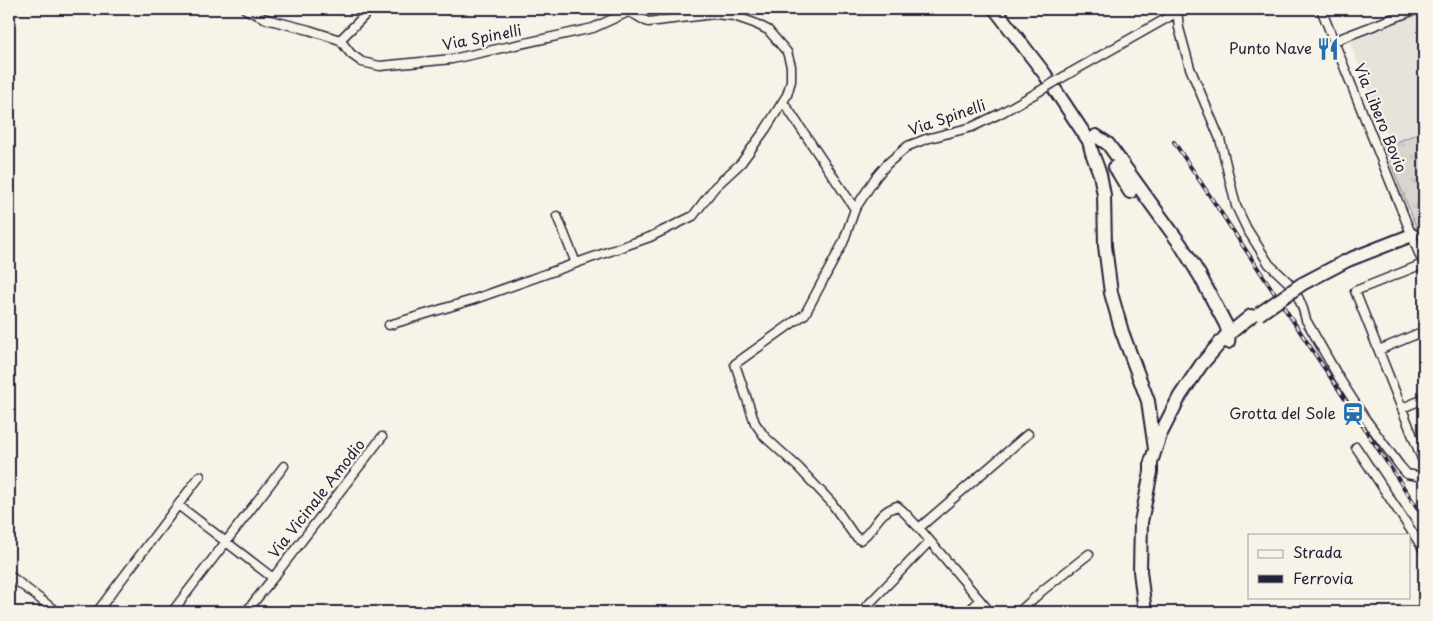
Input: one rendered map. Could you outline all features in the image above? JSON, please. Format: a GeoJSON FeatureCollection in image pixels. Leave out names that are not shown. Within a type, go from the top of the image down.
{"type":"FeatureCollection","features":[{"type":"Feature","properties":{"kind":"highway"},"geometry":{"type":"LineString","coordinates":[[995,9],[1093,138],[1108,144],[1181,244],[1194,264],[1229,334],[1227,346]]}},
{"type":"Feature","properties":{"kind":"highway"},"geometry":{"type":"LineString","coordinates":[[1005,9],[1046,63],[1093,138],[1130,192]]}},
{"type":"Feature","properties":{"kind":"highway"},"geometry":{"type":"LineString","coordinates":[[1093,138],[1092,153],[1100,174],[1104,195],[1107,263],[1113,300],[1122,332],[1148,401],[1155,449]]}},
{"type":"Feature","properties":{"kind":"highway"},"geometry":{"type":"LineString","coordinates":[[1145,612],[1140,571],[1140,545],[1144,503],[1151,472],[1151,462],[1155,449],[1177,408],[1211,353],[1229,334],[1302,284],[1348,260],[1412,235]]}},
{"type":"Feature","properties":{"kind":"highway"},"geometry":{"type":"LineString","coordinates":[[1221,317],[1235,321],[1255,315]]}},
{"type":"Feature","properties":{"kind":"highway"},"geometry":{"type":"LineString","coordinates":[[1192,384],[1208,369],[1227,346],[1255,321],[1255,315]]}},
{"type":"Feature","properties":{"kind":"highway"},"geometry":{"type":"LineString","coordinates":[[1148,401],[1155,408],[1162,411],[1177,408]]}},
{"type":"Feature","properties":{"kind":"highway"},"geometry":{"type":"LineString","coordinates":[[1151,472],[1157,464],[1177,408]]}},
{"type":"Feature","properties":{"kind":"street"},"geometry":{"type":"LineString","coordinates":[[245,9],[266,19],[340,40],[371,9]]}},
{"type":"Feature","properties":{"kind":"street","name":"Via Libero Bovio"},"geometry":{"type":"LineString","coordinates":[[1321,9],[1424,265]]}},
{"type":"Feature","properties":{"kind":"street"},"geometry":{"type":"LineString","coordinates":[[1334,41],[1417,9]]}},
{"type":"Feature","properties":{"kind":"street"},"geometry":{"type":"LineString","coordinates":[[1176,11],[1182,44],[1220,139],[1236,206],[1247,229],[1269,264],[1288,282],[1304,309],[1306,320],[1334,370],[1364,417],[1407,474],[1417,476],[1424,473]]}},
{"type":"Feature","properties":{"kind":"street","name":"Via Spinelli"},"geometry":{"type":"LineString","coordinates":[[919,528],[897,506],[889,509],[877,520],[866,536],[860,540],[854,536],[831,502],[798,467],[765,437],[755,423],[735,364],[805,314],[843,243],[855,210],[876,177],[888,163],[908,146],[926,139],[972,127],[1001,113],[1176,11]]}},
{"type":"Feature","properties":{"kind":"street","name":"Via Spinelli"},"geometry":{"type":"LineString","coordinates":[[340,40],[351,54],[362,62],[380,66],[455,59],[593,28],[628,12],[634,13],[641,20],[648,22],[723,14],[754,23],[768,30],[788,52],[791,66],[791,81],[784,105]]}},
{"type":"Feature","properties":{"kind":"street"},"geometry":{"type":"LineString","coordinates":[[389,325],[472,300],[650,237],[693,216],[716,186],[740,164],[784,105],[855,210]]}},
{"type":"Feature","properties":{"kind":"street"},"geometry":{"type":"LineString","coordinates":[[557,216],[576,263]]}},
{"type":"Feature","properties":{"kind":"street"},"geometry":{"type":"LineString","coordinates":[[1424,265],[1355,291],[1424,464]]}},
{"type":"Feature","properties":{"kind":"street"},"geometry":{"type":"LineString","coordinates":[[1379,350],[1424,331]]}},
{"type":"Feature","properties":{"kind":"street"},"geometry":{"type":"LineString","coordinates":[[1402,408],[1424,399]]}},
{"type":"Feature","properties":{"kind":"street"},"geometry":{"type":"LineString","coordinates":[[990,612],[919,528],[1028,434]]}},
{"type":"Feature","properties":{"kind":"street","name":"Via Vicinale Amodio"},"geometry":{"type":"LineString","coordinates":[[246,612],[382,437]]}},
{"type":"Feature","properties":{"kind":"street"},"geometry":{"type":"LineString","coordinates":[[1356,447],[1424,550]]}},
{"type":"Feature","properties":{"kind":"street"},"geometry":{"type":"LineString","coordinates":[[172,612],[284,466]]}},
{"type":"Feature","properties":{"kind":"street"},"geometry":{"type":"LineString","coordinates":[[97,612],[200,476]]}},
{"type":"Feature","properties":{"kind":"street","name":"Via Vicinale Amodio"},"geometry":{"type":"LineString","coordinates":[[178,505],[273,578]]}},
{"type":"Feature","properties":{"kind":"street"},"geometry":{"type":"LineString","coordinates":[[861,612],[930,542]]}},
{"type":"Feature","properties":{"kind":"street"},"geometry":{"type":"LineString","coordinates":[[1019,612],[1043,590],[1090,554]]}},
{"type":"Feature","properties":{"kind":"street"},"geometry":{"type":"LineString","coordinates":[[9,575],[57,612]]}},
{"type":"Feature","properties":{"kind":"street"},"geometry":{"type":"LineString","coordinates":[[968,612],[980,600]]}},
{"type":"Feature","properties":{"kind":"shaded area"},"geometry":{"type":"Polygon","coordinates":[[[1424,12],[1424,131],[1390,144],[1350,42],[1424,12]]]}},
{"type":"Feature","properties":{"kind":"green space"},"geometry":{"type":"Polygon","coordinates":[[[1424,131],[1424,229],[1418,231],[1384,147],[1424,131]]]}},
{"type":"Feature","properties":{"kind":"railway"},"geometry":{"type":"LineString","coordinates":[[1174,142],[1424,518]]}},
{"type":"Feature","properties":{"kind":"place","name":"Punto Nave"},"geometry":{"type":"Point","coordinates":[1328,49]}},
{"type":"Feature","properties":{"kind":"place","name":"Grotta del Sole"},"geometry":{"type":"Point","coordinates":[1353,414]}}]}
